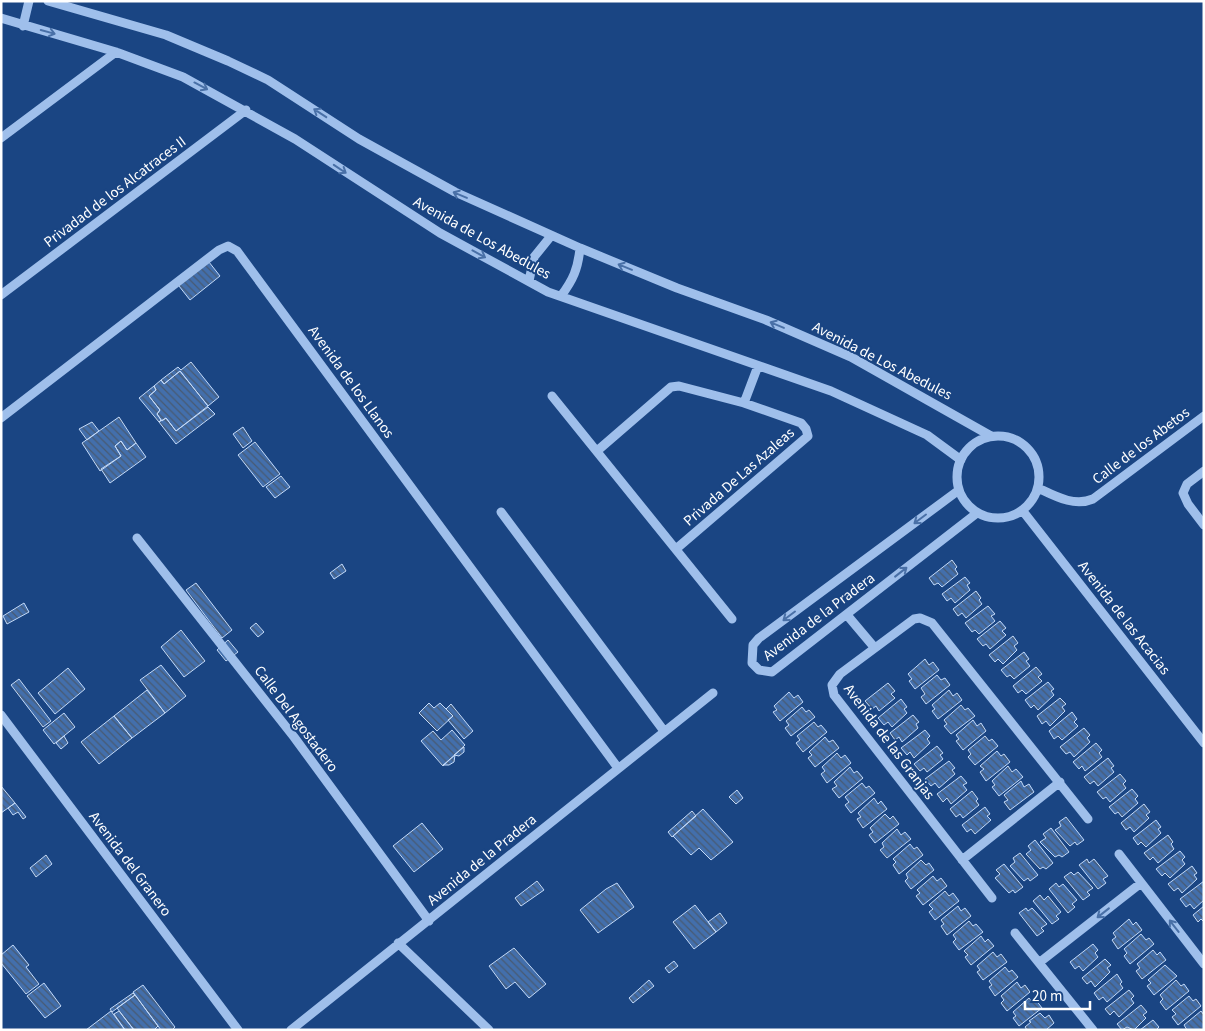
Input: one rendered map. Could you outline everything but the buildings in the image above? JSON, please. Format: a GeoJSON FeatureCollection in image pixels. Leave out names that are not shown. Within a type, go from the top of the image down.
{"type":"FeatureCollection","features":[{"type":"Feature","properties":{"kind":"street"},"geometry":{"type":"LineString","coordinates":[[24,26],[29,1]]}},
{"type":"Feature","properties":{"kind":"street","name":"Avenida de Los Abedules"},"geometry":{"type":"LineString","coordinates":[[48,1],[166,35],[228,61],[268,80],[359,139],[455,192],[551,236],[677,288],[766,320],[843,354],[911,389],[991,436]]}},
{"type":"Feature","properties":{"kind":"street","name":"Avenida de Los Abedules"},"geometry":{"type":"LineString","coordinates":[[1,18],[116,52],[183,77],[246,110],[295,139],[440,233],[529,281],[560,296],[830,391],[927,435],[960,460]]}},
{"type":"Feature","properties":{"kind":"street"},"geometry":{"type":"LineString","coordinates":[[1,138],[116,52]]}},
{"type":"Feature","properties":{"kind":"street","name":"Privadad de los Alcatraces II"},"geometry":{"type":"LineString","coordinates":[[1,295],[246,110]]}},
{"type":"Feature","properties":{"kind":"street"},"geometry":{"type":"LineString","coordinates":[[529,281],[534,257],[551,236]]}},
{"type":"Feature","properties":{"kind":"street","name":"Avenida de los Llanos"},"geometry":{"type":"LineString","coordinates":[[1,418],[219,250],[228,246],[237,251],[618,768]]}},
{"type":"Feature","properties":{"kind":"street"},"geometry":{"type":"LineString","coordinates":[[560,296],[575,277],[580,248]]}},
{"type":"Feature","properties":{"kind":"street"},"geometry":{"type":"LineString","coordinates":[[744,404],[758,366]]}},
{"type":"Feature","properties":{"kind":"street","name":"Privada De Las Azaleas"},"geometry":{"type":"LineString","coordinates":[[597,451],[670,387],[687,388],[801,423],[808,436],[676,549]]}},
{"type":"Feature","properties":{"kind":"street"},"geometry":{"type":"LineString","coordinates":[[552,396],[732,619]]}},
{"type":"Feature","properties":{"kind":"street","name":"Calle de los Abetos"},"geometry":{"type":"LineString","coordinates":[[1038,488],[1070,501],[1086,502],[1093,499],[1204,416]]}},
{"type":"Feature","properties":{"kind":"street"},"geometry":{"type":"LineString","coordinates":[[991,436],[1014,439],[1032,454],[1039,476],[1038,488],[1032,500],[1022,510],[1012,516],[988,517],[977,512],[966,503],[959,490],[957,475],[960,460],[978,440],[991,436]]}},
{"type":"Feature","properties":{"kind":"street"},"geometry":{"type":"LineString","coordinates":[[1204,471],[1187,484],[1182,493],[1204,525]]}},
{"type":"Feature","properties":{"kind":"street","name":"Avenida de la Pradera"},"geometry":{"type":"LineString","coordinates":[[959,490],[759,638],[753,645],[752,663],[759,670],[772,672],[977,512]]}},
{"type":"Feature","properties":{"kind":"street","name":"Avenida de las Acacias"},"geometry":{"type":"LineString","coordinates":[[1022,510],[1204,743]]}},
{"type":"Feature","properties":{"kind":"street"},"geometry":{"type":"LineString","coordinates":[[501,512],[664,731]]}},
{"type":"Feature","properties":{"kind":"street","name":"Calle Del Agostadero"},"geometry":{"type":"LineString","coordinates":[[137,538],[294,736],[428,921]]}},
{"type":"Feature","properties":{"kind":"street"},"geometry":{"type":"LineString","coordinates":[[846,615],[874,648]]}},
{"type":"Feature","properties":{"kind":"street","name":"Avenida de las Granjas"},"geometry":{"type":"LineString","coordinates":[[992,898],[834,695],[832,689],[834,681],[874,648],[914,619],[920,618],[932,623],[1088,819]]}},
{"type":"Feature","properties":{"kind":"street","name":"Avenida de la Pradera"},"geometry":{"type":"LineString","coordinates":[[291,1030],[713,693]]}},
{"type":"Feature","properties":{"kind":"street","name":"Avenida del Granero"},"geometry":{"type":"LineString","coordinates":[[1,715],[238,1030]]}},
{"type":"Feature","properties":{"kind":"street"},"geometry":{"type":"LineString","coordinates":[[962,860],[1060,782]]}},
{"type":"Feature","properties":{"kind":"street"},"geometry":{"type":"LineString","coordinates":[[1119,854],[1204,964]]}},
{"type":"Feature","properties":{"kind":"street"},"geometry":{"type":"LineString","coordinates":[[1040,962],[1141,884]]}},
{"type":"Feature","properties":{"kind":"street"},"geometry":{"type":"LineString","coordinates":[[1015,932],[1094,1030]]}},
{"type":"Feature","properties":{"kind":"street"},"geometry":{"type":"LineString","coordinates":[[398,943],[489,1030]]}}]}
